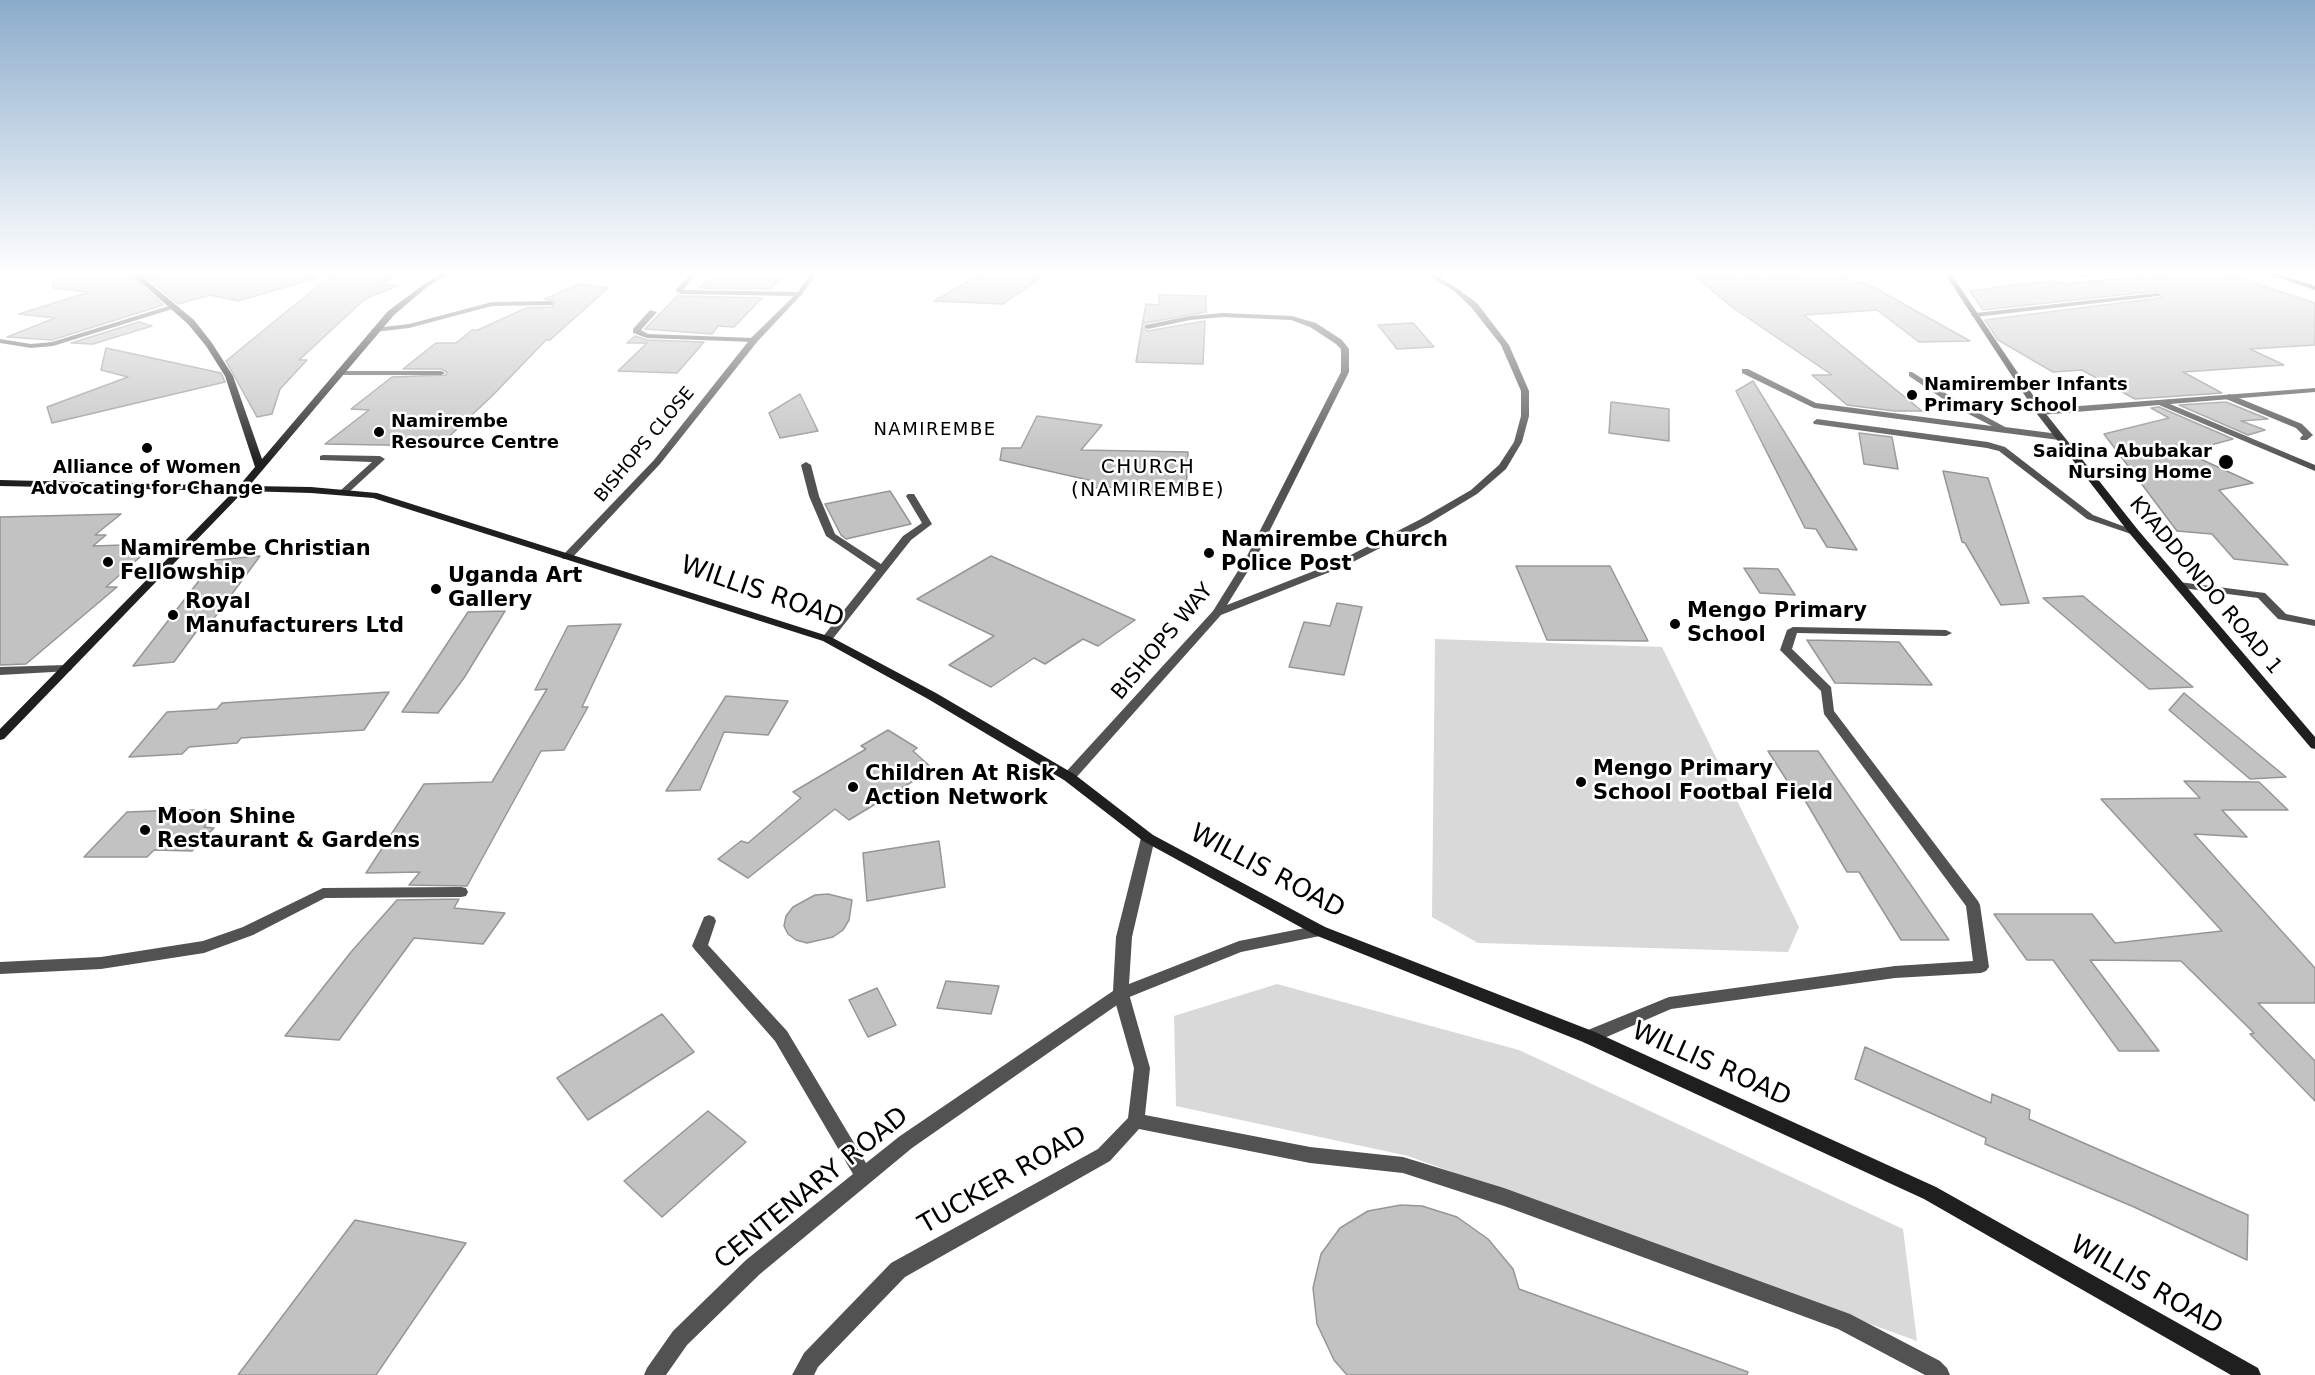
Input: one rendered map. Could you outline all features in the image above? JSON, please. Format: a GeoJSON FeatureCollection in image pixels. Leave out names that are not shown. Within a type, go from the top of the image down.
{"type":"FeatureCollection","features":[{"type":"Feature","properties":{"kind":"street"},"geometry":{"type":"LineString","coordinates":[[0,342],[31,346],[53,344],[82,335]]}},
{"type":"Feature","properties":{"kind":"street"},"geometry":{"type":"LineString","coordinates":[[200,335],[229,376],[260,468]]}},
{"type":"Feature","properties":{"kind":"street"},"geometry":{"type":"LineString","coordinates":[[0,736],[241,489],[371,335]]}},
{"type":"Feature","properties":{"kind":"street"},"geometry":{"type":"LineString","coordinates":[[645,335],[754,340]]}},
{"type":"Feature","properties":{"kind":"street","name":"BISHOPS CLOSE"},"geometry":{"type":"LineString","coordinates":[[567,556],[657,462],[759,335]]}},
{"type":"Feature","properties":{"kind":"street","name":"BISHOPS WAY"},"geometry":{"type":"LineString","coordinates":[[1069,777],[1217,612],[1251,558],[1345,372],[1345,349],[1329,335]]}},
{"type":"Feature","properties":{"kind":"street"},"geometry":{"type":"LineString","coordinates":[[1217,612],[1341,564],[1425,521],[1474,492],[1503,467],[1513,450],[1525,416],[1525,392],[1498,335]]}},
{"type":"Feature","properties":{"kind":"street","name":"KYADDONDO ROAD 1"},"geometry":{"type":"LineString","coordinates":[[1989,335],[2040,412],[2134,532],[2315,745]]}},
{"type":"Feature","properties":{"kind":"street"},"geometry":{"type":"LineString","coordinates":[[1745,371],[1814,405],[2059,437]]}},
{"type":"Feature","properties":{"kind":"street"},"geometry":{"type":"LineString","coordinates":[[339,372],[441,373]]}},
{"type":"Feature","properties":{"kind":"street"},"geometry":{"type":"LineString","coordinates":[[1912,374],[1958,405],[2007,430]]}},
{"type":"Feature","properties":{"kind":"street"},"geometry":{"type":"LineString","coordinates":[[2040,412],[2315,390]]}},
{"type":"Feature","properties":{"kind":"street"},"geometry":{"type":"LineString","coordinates":[[2229,397],[2299,426],[2309,435],[2304,438]]}},
{"type":"Feature","properties":{"kind":"street"},"geometry":{"type":"LineString","coordinates":[[2158,403],[2315,468]]}},
{"type":"Feature","properties":{"kind":"street"},"geometry":{"type":"LineString","coordinates":[[1817,422],[1988,445],[2002,449],[2090,517],[2134,532]]}},
{"type":"Feature","properties":{"kind":"street"},"geometry":{"type":"LineString","coordinates":[[324,458],[380,459],[344,492]]}},
{"type":"Feature","properties":{"kind":"street"},"geometry":{"type":"LineString","coordinates":[[806,465],[814,496],[831,536],[882,569]]}},
{"type":"Feature","properties":{"kind":"street","name":"WILLIS ROAD"},"geometry":{"type":"LineString","coordinates":[[0,483],[344,492],[374,495],[827,639],[932,696],[1069,777],[1148,838],[1320,931],[1588,1037],[1930,1192],[2251,1375]]}},
{"type":"Feature","properties":{"kind":"street"},"geometry":{"type":"LineString","coordinates":[[827,639],[907,538],[927,524],[911,496]]}},
{"type":"Feature","properties":{"kind":"street"},"geometry":{"type":"LineString","coordinates":[[2179,585],[2261,595],[2282,617],[2315,622]]}},
{"type":"Feature","properties":{"kind":"street"},"geometry":{"type":"LineString","coordinates":[[1588,1037],[1669,1003],[1895,972],[1981,967],[1974,905],[1828,711],[1827,690],[1786,650],[1792,630],[1946,633]]}},
{"type":"Feature","properties":{"kind":"street"},"geometry":{"type":"LineString","coordinates":[[0,671],[66,669]]}},
{"type":"Feature","properties":{"kind":"street"},"geometry":{"type":"LineString","coordinates":[[1148,838],[1124,937],[1121,994],[1142,1068],[1136,1120],[1310,1155],[1403,1165],[1493,1194],[1843,1321],[1934,1368],[1940,1375]]}},
{"type":"Feature","properties":{"kind":"street"},"geometry":{"type":"LineString","coordinates":[[0,968],[101,963],[204,946],[248,931],[323,893],[461,892]]}},
{"type":"Feature","properties":{"kind":"street"},"geometry":{"type":"LineString","coordinates":[[710,921],[700,946],[781,1036],[864,1176]]}},
{"type":"Feature","properties":{"kind":"street","name":"CENTENARY ROAD"},"geometry":{"type":"LineString","coordinates":[[654,1375],[680,1338],[753,1267],[864,1176],[906,1142],[1121,994],[1239,947],[1320,931]]}},
{"type":"Feature","properties":{"kind":"street","name":"TUCKER ROAD"},"geometry":{"type":"LineString","coordinates":[[802,1375],[811,1360],[898,1270],[1104,1155],[1136,1120]]}},
{"type":"Feature","properties":{"kind":"shaded area","name":"Mengo Primary School Footbal Field"},"geometry":{"type":"Polygon","coordinates":[[[1435,639],[1662,647],[1799,927],[1788,952],[1478,943],[1432,917],[1435,639]]]}},
{"type":"Feature","properties":{"kind":"shaded area"},"geometry":{"type":"Polygon","coordinates":[[[1277,984],[1519,1050],[1903,1229],[1917,1341],[1408,1156],[1176,1106],[1174,1016],[1277,984]]]}},
{"type":"Feature","properties":{"kind":"building"},"geometry":{"type":"Polygon","coordinates":[[[12,335],[67,335],[52,340],[7,337],[12,335]]]}},
{"type":"Feature","properties":{"kind":"building"},"geometry":{"type":"Polygon","coordinates":[[[96,335],[122,335],[93,344],[71,343],[96,335]]]}},
{"type":"Feature","properties":{"kind":"building"},"geometry":{"type":"Polygon","coordinates":[[[258,335],[326,335],[299,360],[307,360],[280,389],[272,414],[257,417],[226,361],[258,335]]]}},
{"type":"Feature","properties":{"kind":"building"},"geometry":{"type":"Polygon","coordinates":[[[466,335],[555,335],[550,340],[546,340],[439,446],[325,444],[369,410],[351,409],[392,377],[446,375],[447,372],[441,369],[403,369],[436,343],[456,343],[466,335]]]}},
{"type":"Feature","properties":{"kind":"building"},"geometry":{"type":"Polygon","coordinates":[[[1141,335],[1204,335],[1203,364],[1136,362],[1141,335]]]}},
{"type":"Feature","properties":{"kind":"building"},"geometry":{"type":"Polygon","coordinates":[[[1386,335],[1424,335],[1434,347],[1397,349],[1386,335]]]}},
{"type":"Feature","properties":{"kind":"building"},"geometry":{"type":"Polygon","coordinates":[[[1773,335],[1829,335],[1922,411],[1894,411],[1847,405],[1812,375],[1832,375],[1773,335]]]}},
{"type":"Feature","properties":{"kind":"building"},"geometry":{"type":"Polygon","coordinates":[[[1910,335],[1960,335],[1970,341],[1919,342],[1910,335]]]}},
{"type":"Feature","properties":{"kind":"building"},"geometry":{"type":"Polygon","coordinates":[[[1995,335],[2315,335],[2315,345],[2250,349],[2284,365],[2183,372],[2222,393],[2135,399],[2082,370],[2053,372],[1998,340],[1995,335]]]}},
{"type":"Feature","properties":{"kind":"building"},"geometry":{"type":"Polygon","coordinates":[[[635,336],[647,340],[704,342],[677,373],[618,371],[647,343],[627,343],[635,336]]]}},
{"type":"Feature","properties":{"kind":"building"},"geometry":{"type":"Polygon","coordinates":[[[106,348],[221,373],[225,382],[52,423],[47,407],[128,377],[101,370],[106,348]]]}},
{"type":"Feature","properties":{"kind":"building"},"geometry":{"type":"Polygon","coordinates":[[[1753,381],[1857,550],[1827,547],[1816,529],[1805,528],[1736,391],[1753,381]]]}},
{"type":"Feature","properties":{"kind":"building"},"geometry":{"type":"Polygon","coordinates":[[[800,394],[818,431],[780,438],[769,413],[800,394]]]}},
{"type":"Feature","properties":{"kind":"building"},"geometry":{"type":"Polygon","coordinates":[[[1611,402],[1669,409],[1669,441],[1609,433],[1611,402]]]}},
{"type":"Feature","properties":{"kind":"building"},"geometry":{"type":"Polygon","coordinates":[[[2226,402],[2268,419],[2241,421],[2265,430],[2248,435],[2179,405],[2226,402]]]}},
{"type":"Feature","properties":{"kind":"building"},"geometry":{"type":"Polygon","coordinates":[[[2159,407],[2233,439],[2185,452],[2253,483],[2219,490],[2288,565],[2234,559],[2212,534],[2177,531],[2104,434],[2169,418],[2151,408],[2159,407]]]}},
{"type":"Feature","properties":{"kind":"building"},"geometry":{"type":"Polygon","coordinates":[[[1037,416],[1102,425],[1081,450],[1188,452],[1186,495],[1121,493],[1122,487],[1093,488],[1093,481],[1000,460],[1002,448],[1021,448],[1037,416]]]}},
{"type":"Feature","properties":{"kind":"building"},"geometry":{"type":"Polygon","coordinates":[[[1859,433],[1892,437],[1898,469],[1864,464],[1859,433]]]}},
{"type":"Feature","properties":{"kind":"building"},"geometry":{"type":"Polygon","coordinates":[[[1943,471],[1988,478],[2029,603],[2001,605],[1965,543],[1962,542],[1943,471]]]}},
{"type":"Feature","properties":{"kind":"building"},"geometry":{"type":"Polygon","coordinates":[[[890,491],[911,524],[846,539],[841,535],[825,504],[890,491]]]}},
{"type":"Feature","properties":{"kind":"building"},"geometry":{"type":"Polygon","coordinates":[[[121,514],[95,535],[106,535],[93,546],[155,544],[106,587],[117,587],[26,664],[0,665],[0,517],[121,514]]]}},
{"type":"Feature","properties":{"kind":"building"},"geometry":{"type":"Polygon","coordinates":[[[260,556],[212,621],[204,621],[174,662],[133,666],[215,560],[260,556]]]}},
{"type":"Feature","properties":{"kind":"building"},"geometry":{"type":"Polygon","coordinates":[[[991,556],[1135,620],[1098,646],[1083,639],[1045,664],[1034,658],[991,687],[949,665],[994,636],[917,599],[991,556]]]}},
{"type":"Feature","properties":{"kind":"building"},"geometry":{"type":"Polygon","coordinates":[[[1516,566],[1610,566],[1648,641],[1547,640],[1516,566]]]}},
{"type":"Feature","properties":{"kind":"building"},"geometry":{"type":"Polygon","coordinates":[[[1744,568],[1778,569],[1795,595],[1760,593],[1744,568]]]}},
{"type":"Feature","properties":{"kind":"building"},"geometry":{"type":"Polygon","coordinates":[[[2083,596],[2193,687],[2149,689],[2043,598],[2083,596]]]}},
{"type":"Feature","properties":{"kind":"building"},"geometry":{"type":"Polygon","coordinates":[[[1337,603],[1362,607],[1344,675],[1289,667],[1304,622],[1330,626],[1337,603]]]}},
{"type":"Feature","properties":{"kind":"building"},"geometry":{"type":"Polygon","coordinates":[[[505,611],[464,678],[438,713],[402,712],[468,612],[505,611]]]}},
{"type":"Feature","properties":{"kind":"building"},"geometry":{"type":"Polygon","coordinates":[[[621,624],[582,707],[588,707],[564,750],[541,751],[467,886],[409,885],[420,872],[366,873],[424,784],[492,782],[547,689],[535,690],[568,626],[621,624]]]}},
{"type":"Feature","properties":{"kind":"building"},"geometry":{"type":"Polygon","coordinates":[[[1807,640],[1899,642],[1932,685],[1835,683],[1807,640]]]}},
{"type":"Feature","properties":{"kind":"building"},"geometry":{"type":"Polygon","coordinates":[[[389,692],[364,730],[241,738],[237,743],[189,747],[182,754],[129,757],[167,712],[217,709],[222,703],[389,692]]]}},
{"type":"Feature","properties":{"kind":"building"},"geometry":{"type":"Polygon","coordinates":[[[2184,693],[2286,777],[2250,779],[2169,710],[2184,693]]]}},
{"type":"Feature","properties":{"kind":"building"},"geometry":{"type":"Polygon","coordinates":[[[726,696],[788,701],[768,735],[724,732],[700,790],[666,791],[726,696]]]}},
{"type":"Feature","properties":{"kind":"building"},"geometry":{"type":"Polygon","coordinates":[[[888,730],[917,748],[913,751],[933,769],[849,820],[835,809],[748,878],[718,859],[741,841],[748,843],[801,798],[793,792],[866,749],[861,746],[888,730]]]}},
{"type":"Feature","properties":{"kind":"building"},"geometry":{"type":"Polygon","coordinates":[[[1768,751],[1818,751],[1949,940],[1901,940],[1859,872],[1847,872],[1799,790],[1793,790],[1768,751]]]}},
{"type":"Feature","properties":{"kind":"building"},"geometry":{"type":"Polygon","coordinates":[[[2184,781],[2259,782],[2288,810],[2222,810],[2247,837],[2194,834],[2315,968],[2315,1003],[2258,1003],[2315,1061],[2315,1101],[2250,1034],[2254,1033],[2181,961],[2090,960],[2159,1051],[2119,1051],[2053,960],[2027,960],[1994,914],[2092,914],[2115,943],[2222,931],[2101,799],[2200,798],[2184,781]]]}},
{"type":"Feature","properties":{"kind":"building"},"geometry":{"type":"Polygon","coordinates":[[[218,810],[204,827],[214,828],[192,851],[154,850],[147,857],[84,857],[127,812],[218,810]]]}},
{"type":"Feature","properties":{"kind":"building"},"geometry":{"type":"Polygon","coordinates":[[[939,841],[945,887],[867,901],[863,853],[939,841]]]}},
{"type":"Feature","properties":{"kind":"building"},"geometry":{"type":"Polygon","coordinates":[[[828,894],[852,900],[849,920],[843,930],[833,937],[807,943],[796,940],[788,934],[784,926],[786,916],[793,907],[815,895],[828,894]]]}},
{"type":"Feature","properties":{"kind":"building"},"geometry":{"type":"Polygon","coordinates":[[[459,899],[454,908],[505,913],[483,944],[414,938],[339,1040],[285,1036],[351,952],[397,900],[459,899]]]}},
{"type":"Feature","properties":{"kind":"building"},"geometry":{"type":"Polygon","coordinates":[[[946,981],[999,986],[991,1014],[937,1008],[946,981]]]}},
{"type":"Feature","properties":{"kind":"building"},"geometry":{"type":"Polygon","coordinates":[[[877,988],[896,1025],[868,1037],[849,1000],[877,988]]]}},
{"type":"Feature","properties":{"kind":"building"},"geometry":{"type":"Polygon","coordinates":[[[662,1014],[694,1052],[588,1120],[557,1078],[662,1014]]]}},
{"type":"Feature","properties":{"kind":"building"},"geometry":{"type":"Polygon","coordinates":[[[1865,1047],[1991,1103],[1992,1094],[2030,1110],[2029,1119],[2248,1215],[2247,1260],[2134,1207],[1985,1144],[1986,1138],[1855,1079],[1865,1047]]]}},
{"type":"Feature","properties":{"kind":"building"},"geometry":{"type":"Polygon","coordinates":[[[708,1111],[746,1142],[662,1217],[624,1181],[708,1111]]]}},
{"type":"Feature","properties":{"kind":"building"},"geometry":{"type":"Polygon","coordinates":[[[1401,1205],[1422,1206],[1457,1217],[1488,1239],[1513,1269],[1519,1289],[1748,1372],[1747,1375],[1347,1375],[1334,1360],[1317,1324],[1313,1288],[1321,1254],[1340,1228],[1368,1211],[1401,1205]]]}},
{"type":"Feature","properties":{"kind":"building"},"geometry":{"type":"Polygon","coordinates":[[[355,1220],[466,1243],[376,1375],[238,1375],[355,1220]]]}},
{"type":"Feature","properties":{"kind":"place","name":"Namirember Infants Primary School"},"geometry":{"type":"Point","coordinates":[1912,395]}},
{"type":"Feature","properties":{"kind":"place","name":"Namirembe Resource Centre"},"geometry":{"type":"Point","coordinates":[379,432]}},
{"type":"Feature","properties":{"kind":"place","name":"Alliance of Women Advocating for Change"},"geometry":{"type":"Point","coordinates":[147,448]}},
{"type":"Feature","properties":{"kind":"place","name":"Saidina Abubakar Nursing Home"},"geometry":{"type":"Point","coordinates":[2226,462]}},
{"type":"Feature","properties":{"kind":"place","name":"Namirembe Church Police Post"},"geometry":{"type":"Point","coordinates":[1209,553]}},
{"type":"Feature","properties":{"kind":"place","name":"Namirembe Christian Fellowship"},"geometry":{"type":"Point","coordinates":[108,562]}},
{"type":"Feature","properties":{"kind":"place","name":"Uganda Art Gallery"},"geometry":{"type":"Point","coordinates":[436,589]}},
{"type":"Feature","properties":{"kind":"place","name":"Royal Manufacturers Ltd"},"geometry":{"type":"Point","coordinates":[173,615]}},
{"type":"Feature","properties":{"kind":"place","name":"Mengo Primary School"},"geometry":{"type":"Point","coordinates":[1675,624]}},
{"type":"Feature","properties":{"kind":"place","name":"Mengo Primary School Footbal Field"},"geometry":{"type":"Point","coordinates":[1581,782]}},
{"type":"Feature","properties":{"kind":"place","name":"Children At Risk Action Network"},"geometry":{"type":"Point","coordinates":[853,787]}},
{"type":"Feature","properties":{"kind":"place","name":"Moon Shine Restaurant & Gardens"},"geometry":{"type":"Point","coordinates":[145,830]}},
{"type":"Feature","properties":{"kind":"district","name":"NAMIREMBE"},"geometry":{"type":"Point","coordinates":[935,430]}},
{"type":"Feature","properties":{"kind":"district","name":"CHURCH (NAMIREMBE)"},"geometry":{"type":"Point","coordinates":[1148,480]}}]}
